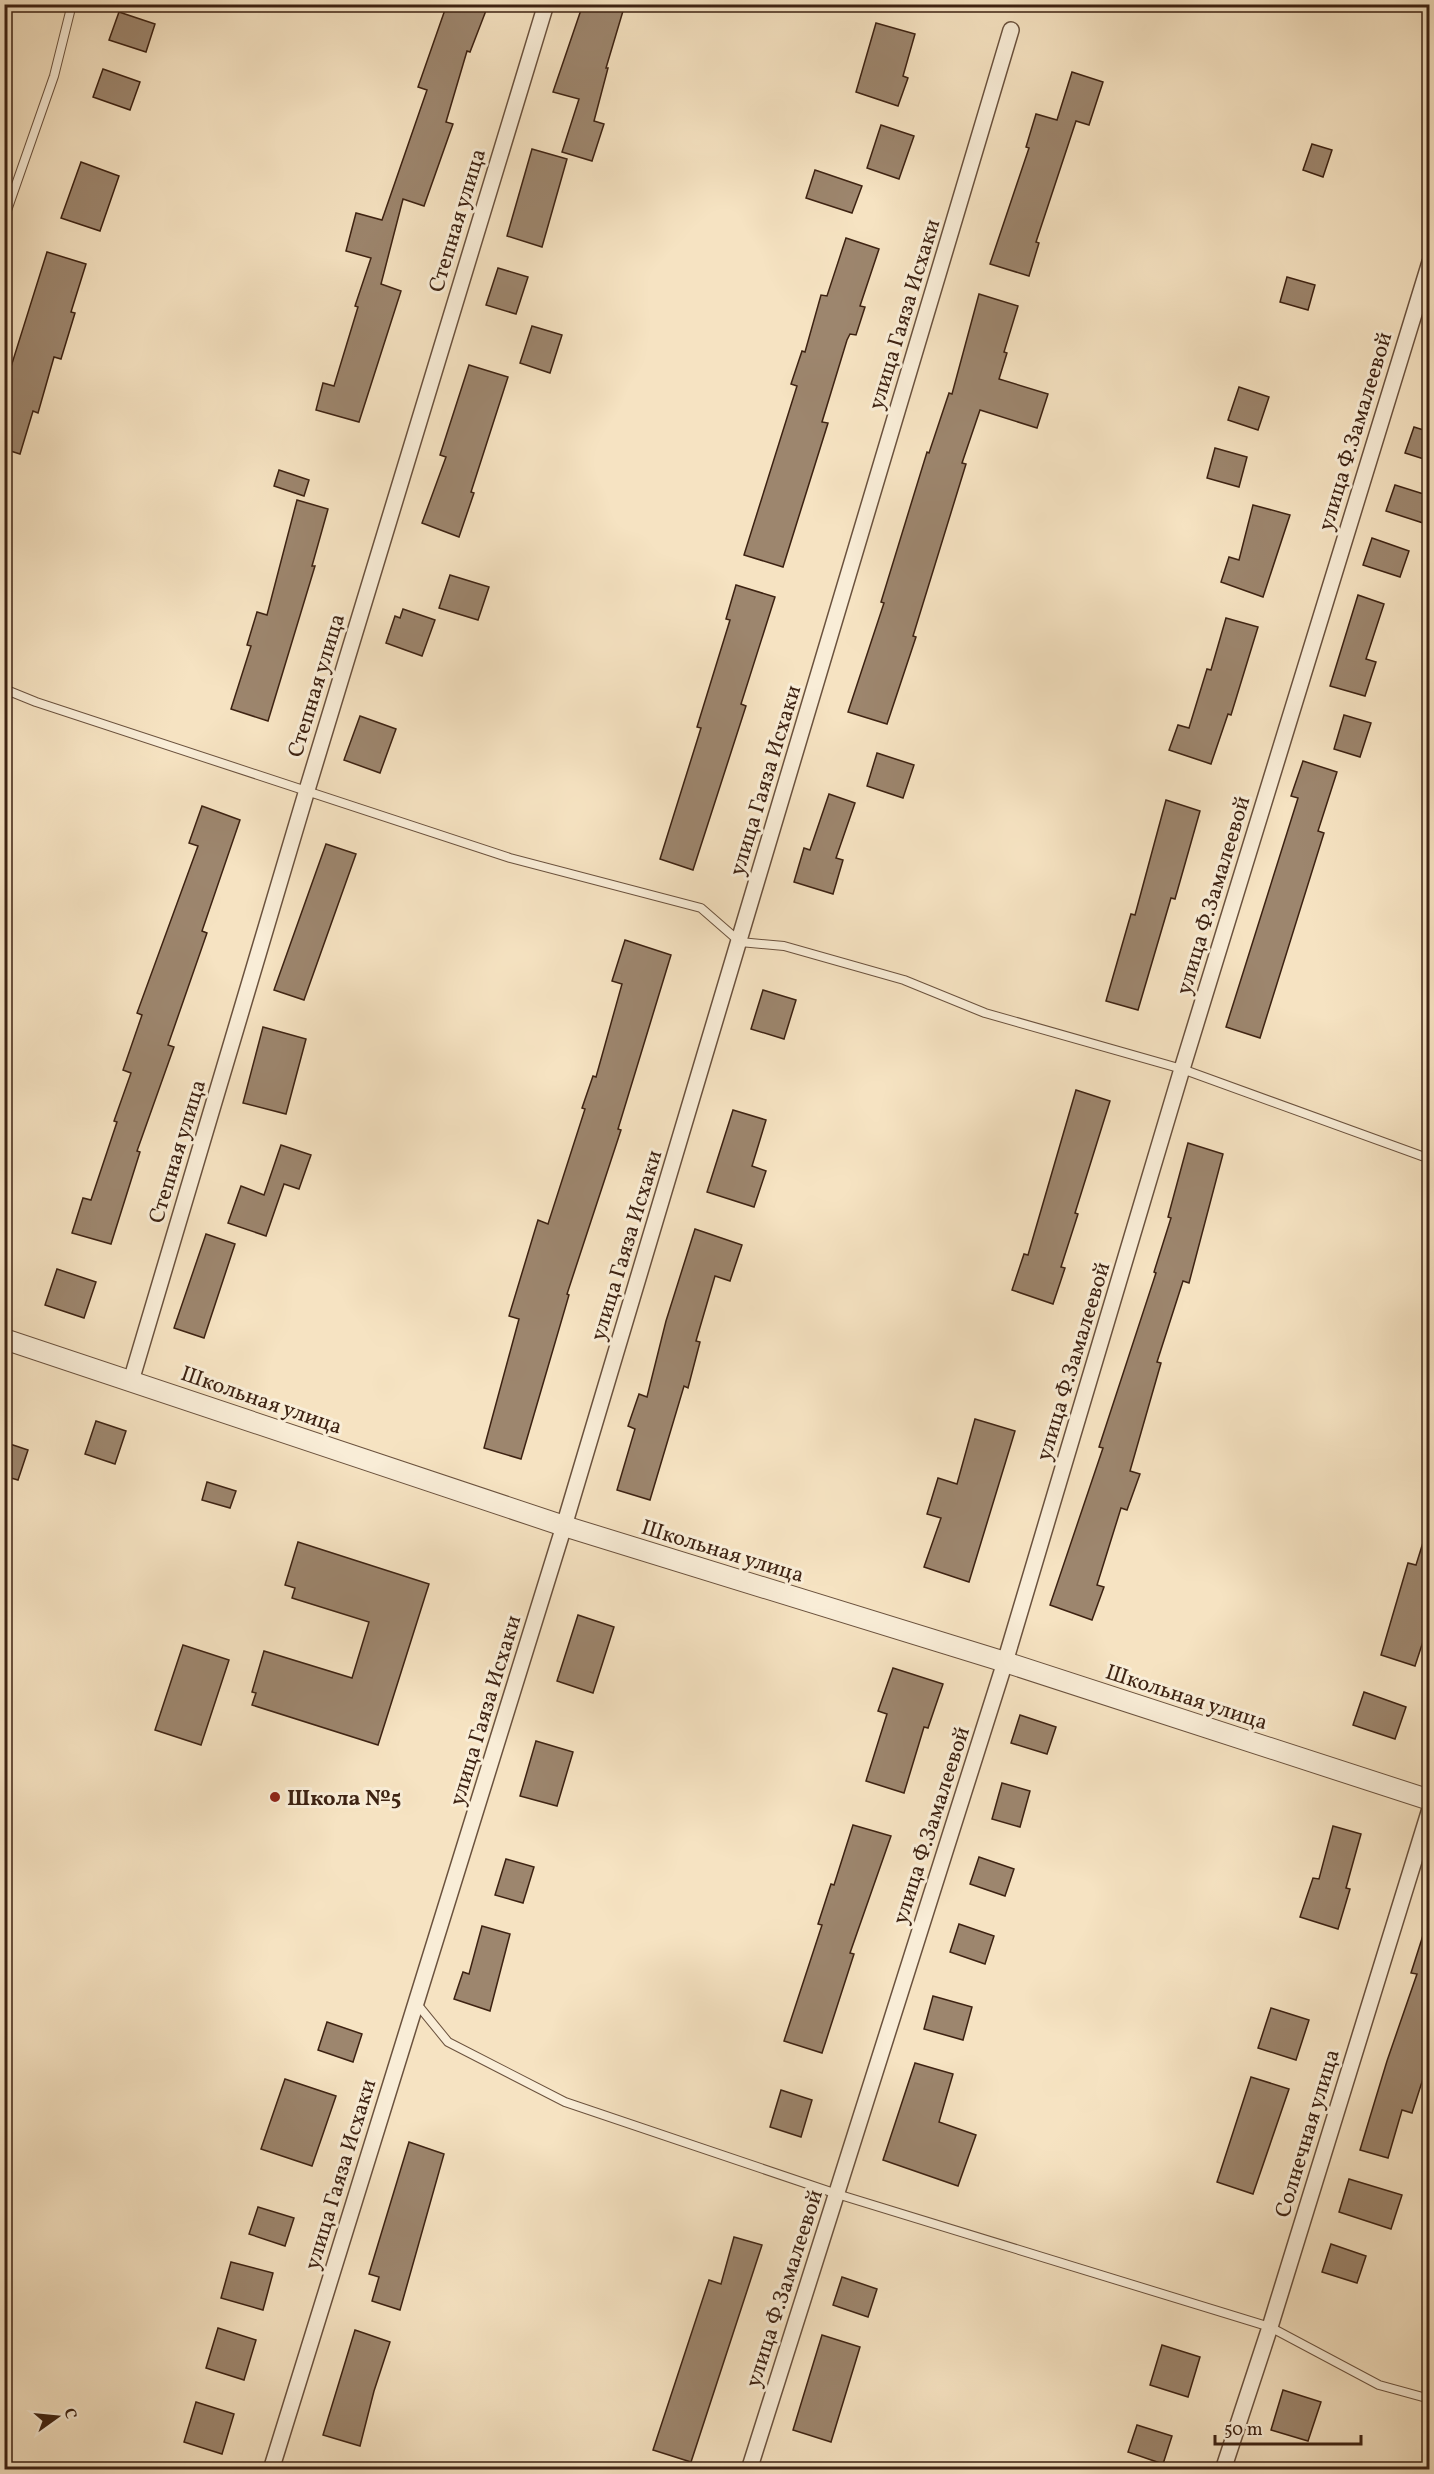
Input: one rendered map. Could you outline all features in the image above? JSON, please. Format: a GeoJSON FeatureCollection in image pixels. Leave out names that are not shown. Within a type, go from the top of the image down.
{"type":"FeatureCollection","features":[{"type":"Feature","properties":{"kind":"street","name":"Степная улица"},"geometry":{"type":"LineString","coordinates":[[131,1381],[307,790],[546,4]]}},
{"type":"Feature","properties":{"kind":"street","name":"улица Гаяза Исхаки"},"geometry":{"type":"LineString","coordinates":[[271,2469],[564,1526],[1011,30]]}},
{"type":"Feature","properties":{"kind":"street","name":"улица Ф.Замалеевой"},"geometry":{"type":"LineString","coordinates":[[749,2469],[1005,1662],[1182,1069],[1430,262]]}},
{"type":"Feature","properties":{"kind":"street","name":"Школьная улица"},"geometry":{"type":"LineString","coordinates":[[4,1339],[564,1526],[1005,1662],[1430,1800]]}},
{"type":"Feature","properties":{"kind":"street","name":"Солнечная улица"},"geometry":{"type":"LineString","coordinates":[[1223,2469],[1270,2327],[1430,1809]]}},
{"type":"Feature","properties":{"kind":"lane"},"geometry":{"type":"LineString","coordinates":[[4,219],[54,76],[72,4]]}},
{"type":"Feature","properties":{"kind":"lane"},"geometry":{"type":"LineString","coordinates":[[4,689],[36,702],[510,858],[701,908],[740,942],[784,946],[903,980],[985,1013],[1182,1069],[1430,1159]]}},
{"type":"Feature","properties":{"kind":"lane"},"geometry":{"type":"LineString","coordinates":[[416,2003],[448,2042],[565,2102],[837,2194],[1270,2327],[1379,2385],[1430,2399]]}},
{"type":"Feature","properties":{"kind":"building"},"geometry":{"type":"Polygon","coordinates":[[[447,4],[476,4],[487,8],[470,52],[467,51],[446,122],[453,124],[424,206],[403,199],[381,284],[401,291],[359,422],[316,410],[323,383],[334,386],[358,307],[355,306],[371,258],[346,251],[356,213],[382,220],[427,90],[418,87],[447,4]]]}},
{"type":"Feature","properties":{"kind":"building"},"geometry":{"type":"Polygon","coordinates":[[[583,4],[602,4],[623,11],[606,68],[608,68],[594,121],[604,124],[592,161],[562,152],[579,99],[553,92],[583,4]]]}},
{"type":"Feature","properties":{"kind":"building"},"geometry":{"type":"Polygon","coordinates":[[[119,12],[155,24],[146,52],[109,40],[119,12]]]}},
{"type":"Feature","properties":{"kind":"building"},"geometry":{"type":"Polygon","coordinates":[[[876,23],[915,34],[903,76],[908,78],[898,106],[856,92],[876,23]]]}},
{"type":"Feature","properties":{"kind":"building"},"geometry":{"type":"Polygon","coordinates":[[[103,69],[140,82],[130,110],[93,97],[103,69]]]}},
{"type":"Feature","properties":{"kind":"building"},"geometry":{"type":"Polygon","coordinates":[[[1072,72],[1103,82],[1089,125],[1076,121],[1036,242],[1039,243],[1029,276],[990,264],[1029,148],[1026,147],[1036,114],[1057,120],[1072,72]]]}},
{"type":"Feature","properties":{"kind":"building"},"geometry":{"type":"Polygon","coordinates":[[[881,125],[914,136],[899,179],[867,168],[881,125]]]}},
{"type":"Feature","properties":{"kind":"building"},"geometry":{"type":"Polygon","coordinates":[[[1312,144],[1332,150],[1323,177],[1303,170],[1312,144]]]}},
{"type":"Feature","properties":{"kind":"building"},"geometry":{"type":"Polygon","coordinates":[[[532,149],[567,159],[542,247],[507,236],[532,149]]]}},
{"type":"Feature","properties":{"kind":"building"},"geometry":{"type":"Polygon","coordinates":[[[81,162],[119,176],[100,231],[61,218],[81,162]]]}},
{"type":"Feature","properties":{"kind":"building"},"geometry":{"type":"Polygon","coordinates":[[[815,170],[862,186],[852,213],[806,198],[815,170]]]}},
{"type":"Feature","properties":{"kind":"building"},"geometry":{"type":"Polygon","coordinates":[[[846,238],[879,249],[860,306],[865,307],[856,335],[850,334],[847,340],[822,422],[828,423],[783,567],[744,555],[797,386],[791,384],[802,351],[805,352],[821,295],[827,296],[846,238]]]}},
{"type":"Feature","properties":{"kind":"building"},"geometry":{"type":"Polygon","coordinates":[[[47,252],[86,264],[71,312],[75,313],[61,359],[54,357],[38,413],[33,411],[20,454],[4,449],[4,389],[47,252]]]}},
{"type":"Feature","properties":{"kind":"building"},"geometry":{"type":"Polygon","coordinates":[[[498,268],[528,277],[516,314],[486,305],[498,268]]]}},
{"type":"Feature","properties":{"kind":"building"},"geometry":{"type":"Polygon","coordinates":[[[1287,277],[1315,285],[1308,310],[1280,302],[1287,277]]]}},
{"type":"Feature","properties":{"kind":"building"},"geometry":{"type":"Polygon","coordinates":[[[979,294],[1018,306],[1004,352],[1007,353],[999,379],[1048,394],[1037,428],[980,410],[962,463],[966,464],[913,636],[916,637],[887,724],[848,712],[884,603],[881,602],[927,452],[929,453],[949,393],[952,394],[979,294]]]}},
{"type":"Feature","properties":{"kind":"building"},"geometry":{"type":"Polygon","coordinates":[[[532,326],[562,335],[550,373],[520,363],[532,326]]]}},
{"type":"Feature","properties":{"kind":"building"},"geometry":{"type":"Polygon","coordinates":[[[469,365],[508,377],[459,537],[422,523],[446,457],[440,455],[469,365]]]}},
{"type":"Feature","properties":{"kind":"building"},"geometry":{"type":"Polygon","coordinates":[[[1239,387],[1269,397],[1258,430],[1228,420],[1239,387]]]}},
{"type":"Feature","properties":{"kind":"building"},"geometry":{"type":"Polygon","coordinates":[[[1414,427],[1430,432],[1430,461],[1405,453],[1414,427]]]}},
{"type":"Feature","properties":{"kind":"building"},"geometry":{"type":"Polygon","coordinates":[[[1215,448],[1247,457],[1239,487],[1207,478],[1215,448]]]}},
{"type":"Feature","properties":{"kind":"building"},"geometry":{"type":"Polygon","coordinates":[[[279,470],[309,480],[304,496],[274,486],[279,470]]]}},
{"type":"Feature","properties":{"kind":"building"},"geometry":{"type":"Polygon","coordinates":[[[1395,485],[1430,496],[1423,523],[1386,511],[1395,485]]]}},
{"type":"Feature","properties":{"kind":"building"},"geometry":{"type":"Polygon","coordinates":[[[297,500],[328,509],[312,566],[315,566],[268,721],[231,709],[251,646],[247,645],[257,612],[267,615],[297,500]]]}},
{"type":"Feature","properties":{"kind":"building"},"geometry":{"type":"Polygon","coordinates":[[[1253,505],[1290,515],[1263,597],[1221,582],[1229,557],[1239,560],[1253,505]]]}},
{"type":"Feature","properties":{"kind":"building"},"geometry":{"type":"Polygon","coordinates":[[[1372,538],[1409,551],[1400,577],[1363,565],[1372,538]]]}},
{"type":"Feature","properties":{"kind":"building"},"geometry":{"type":"Polygon","coordinates":[[[450,575],[489,587],[478,620],[439,608],[450,575]]]}},
{"type":"Feature","properties":{"kind":"building"},"geometry":{"type":"Polygon","coordinates":[[[736,585],[775,597],[741,704],[746,706],[693,870],[660,859],[701,728],[697,727],[730,620],[726,619],[736,585]]]}},
{"type":"Feature","properties":{"kind":"building"},"geometry":{"type":"Polygon","coordinates":[[[1358,595],[1384,604],[1366,659],[1376,662],[1365,696],[1330,686],[1358,595]]]}},
{"type":"Feature","properties":{"kind":"building"},"geometry":{"type":"Polygon","coordinates":[[[403,609],[435,620],[422,656],[386,643],[395,616],[400,618],[403,609]]]}},
{"type":"Feature","properties":{"kind":"building"},"geometry":{"type":"Polygon","coordinates":[[[1226,618],[1258,627],[1231,715],[1228,714],[1211,764],[1169,750],[1178,725],[1189,728],[1207,669],[1211,670],[1226,618]]]}},
{"type":"Feature","properties":{"kind":"building"},"geometry":{"type":"Polygon","coordinates":[[[1344,715],[1371,723],[1360,757],[1334,749],[1344,715]]]}},
{"type":"Feature","properties":{"kind":"building"},"geometry":{"type":"Polygon","coordinates":[[[360,716],[396,729],[380,773],[344,760],[360,716]]]}},
{"type":"Feature","properties":{"kind":"building"},"geometry":{"type":"Polygon","coordinates":[[[877,753],[914,765],[903,798],[867,786],[877,753]]]}},
{"type":"Feature","properties":{"kind":"building"},"geometry":{"type":"Polygon","coordinates":[[[1303,761],[1337,772],[1318,831],[1324,833],[1260,1038],[1226,1027],[1298,798],[1291,796],[1303,761]]]}},
{"type":"Feature","properties":{"kind":"building"},"geometry":{"type":"Polygon","coordinates":[[[829,794],[855,803],[836,858],[843,860],[833,894],[794,882],[804,848],[810,850],[829,794]]]}},
{"type":"Feature","properties":{"kind":"building"},"geometry":{"type":"Polygon","coordinates":[[[1166,800],[1200,811],[1175,899],[1171,898],[1138,1010],[1106,1001],[1131,914],[1135,915],[1166,800]]]}},
{"type":"Feature","properties":{"kind":"building"},"geometry":{"type":"Polygon","coordinates":[[[202,806],[240,820],[202,931],[207,933],[168,1045],[174,1047],[137,1151],[140,1152],[111,1244],[72,1233],[83,1198],[91,1200],[117,1122],[114,1121],[131,1073],[123,1070],[142,1015],[137,1013],[198,846],[189,843],[202,806]]]}},
{"type":"Feature","properties":{"kind":"building"},"geometry":{"type":"Polygon","coordinates":[[[326,844],[356,854],[304,1000],[274,990],[326,844]]]}},
{"type":"Feature","properties":{"kind":"building"},"geometry":{"type":"Polygon","coordinates":[[[625,940],[671,955],[618,1129],[621,1130],[567,1294],[569,1295],[521,1459],[484,1448],[519,1319],[509,1316],[538,1220],[548,1224],[585,1109],[582,1108],[593,1076],[596,1077],[622,984],[612,981],[625,940]]]}},
{"type":"Feature","properties":{"kind":"building"},"geometry":{"type":"Polygon","coordinates":[[[763,990],[796,1000],[784,1039],[751,1029],[763,990]]]}},
{"type":"Feature","properties":{"kind":"building"},"geometry":{"type":"Polygon","coordinates":[[[263,1027],[306,1039],[286,1114],[243,1103],[263,1027]]]}},
{"type":"Feature","properties":{"kind":"building"},"geometry":{"type":"Polygon","coordinates":[[[1076,1090],[1110,1101],[1075,1213],[1078,1214],[1061,1267],[1065,1268],[1053,1304],[1012,1290],[1024,1254],[1028,1255],[1076,1090]]]}},
{"type":"Feature","properties":{"kind":"building"},"geometry":{"type":"Polygon","coordinates":[[[733,1110],[766,1120],[752,1166],[766,1171],[754,1207],[707,1192],[733,1110]]]}},
{"type":"Feature","properties":{"kind":"building"},"geometry":{"type":"Polygon","coordinates":[[[1188,1143],[1223,1154],[1189,1283],[1183,1281],[1157,1362],[1161,1363],[1130,1471],[1140,1474],[1127,1510],[1121,1508],[1097,1585],[1104,1587],[1092,1620],[1050,1605],[1103,1448],[1099,1447],[1156,1273],[1154,1272],[1171,1218],[1168,1217],[1188,1143]]]}},
{"type":"Feature","properties":{"kind":"building"},"geometry":{"type":"Polygon","coordinates":[[[281,1145],[311,1155],[299,1189],[284,1184],[266,1236],[228,1223],[241,1186],[264,1195],[281,1145]]]}},
{"type":"Feature","properties":{"kind":"building"},"geometry":{"type":"Polygon","coordinates":[[[695,1229],[742,1245],[730,1281],[715,1276],[696,1341],[700,1342],[688,1388],[684,1386],[650,1500],[617,1490],[635,1429],[628,1426],[639,1394],[647,1397],[666,1321],[695,1229]]]}},
{"type":"Feature","properties":{"kind":"building"},"geometry":{"type":"Polygon","coordinates":[[[206,1234],[235,1244],[204,1338],[174,1328],[206,1234]]]}},
{"type":"Feature","properties":{"kind":"building"},"geometry":{"type":"Polygon","coordinates":[[[57,1269],[96,1282],[84,1318],[45,1305],[57,1269]]]}},
{"type":"Feature","properties":{"kind":"building"},"geometry":{"type":"Polygon","coordinates":[[[975,1419],[1015,1431],[969,1582],[924,1567],[941,1518],[927,1514],[938,1478],[957,1484],[975,1419]]]}},
{"type":"Feature","properties":{"kind":"building"},"geometry":{"type":"Polygon","coordinates":[[[96,1421],[126,1431],[115,1464],[85,1454],[96,1421]]]}},
{"type":"Feature","properties":{"kind":"building"},"geometry":{"type":"Polygon","coordinates":[[[4,1442],[28,1450],[18,1480],[4,1476],[4,1442]]]}},
{"type":"Feature","properties":{"kind":"building"},"geometry":{"type":"Polygon","coordinates":[[[207,1482],[236,1491],[230,1508],[202,1500],[207,1482]]]}},
{"type":"Feature","properties":{"kind":"building"},"geometry":{"type":"Polygon","coordinates":[[[1426,1533],[1430,1534],[1430,1620],[1415,1666],[1381,1655],[1408,1563],[1416,1565],[1426,1533]]]}},
{"type":"Feature","properties":{"kind":"building"},"geometry":{"type":"Polygon","coordinates":[[[298,1542],[429,1584],[378,1745],[252,1705],[256,1693],[252,1692],[264,1651],[352,1678],[369,1622],[292,1598],[295,1588],[285,1585],[298,1542]]]}},
{"type":"Feature","properties":{"kind":"building"},"geometry":{"type":"Polygon","coordinates":[[[578,1615],[614,1627],[593,1693],[557,1681],[578,1615]]]}},
{"type":"Feature","properties":{"kind":"building"},"geometry":{"type":"Polygon","coordinates":[[[183,1645],[229,1660],[201,1745],[155,1730],[183,1645]]]}},
{"type":"Feature","properties":{"kind":"building"},"geometry":{"type":"Polygon","coordinates":[[[893,1668],[943,1684],[928,1728],[924,1727],[904,1793],[866,1781],[887,1714],[878,1711],[893,1668]]]}},
{"type":"Feature","properties":{"kind":"building"},"geometry":{"type":"Polygon","coordinates":[[[1364,1692],[1406,1707],[1395,1739],[1353,1725],[1364,1692]]]}},
{"type":"Feature","properties":{"kind":"building"},"geometry":{"type":"Polygon","coordinates":[[[1020,1715],[1056,1727],[1047,1754],[1011,1743],[1020,1715]]]}},
{"type":"Feature","properties":{"kind":"building"},"geometry":{"type":"Polygon","coordinates":[[[536,1741],[573,1752],[557,1806],[520,1796],[536,1741]]]}},
{"type":"Feature","properties":{"kind":"building"},"geometry":{"type":"Polygon","coordinates":[[[1002,1783],[1030,1791],[1020,1827],[992,1819],[1002,1783]]]}},
{"type":"Feature","properties":{"kind":"building"},"geometry":{"type":"Polygon","coordinates":[[[853,1825],[891,1836],[850,1953],[854,1954],[822,2053],[784,2041],[822,1925],[818,1924],[831,1884],[834,1885],[853,1825]]]}},
{"type":"Feature","properties":{"kind":"building"},"geometry":{"type":"Polygon","coordinates":[[[1333,1826],[1361,1834],[1346,1888],[1350,1889],[1338,1929],[1300,1917],[1313,1878],[1319,1879],[1333,1826]]]}},
{"type":"Feature","properties":{"kind":"building"},"geometry":{"type":"Polygon","coordinates":[[[979,1857],[1014,1869],[1005,1896],[970,1884],[979,1857]]]}},
{"type":"Feature","properties":{"kind":"building"},"geometry":{"type":"Polygon","coordinates":[[[506,1859],[534,1867],[523,1903],[495,1895],[506,1859]]]}},
{"type":"Feature","properties":{"kind":"building"},"geometry":{"type":"Polygon","coordinates":[[[959,1924],[994,1936],[985,1964],[950,1952],[959,1924]]]}},
{"type":"Feature","properties":{"kind":"building"},"geometry":{"type":"Polygon","coordinates":[[[482,1926],[510,1934],[490,2011],[454,1999],[463,1972],[469,1974],[482,1926]]]}},
{"type":"Feature","properties":{"kind":"building"},"geometry":{"type":"Polygon","coordinates":[[[1426,1926],[1430,1927],[1430,2057],[1412,2113],[1402,2110],[1388,2158],[1360,2150],[1417,1974],[1411,1973],[1426,1926]]]}},
{"type":"Feature","properties":{"kind":"building"},"geometry":{"type":"Polygon","coordinates":[[[933,1996],[972,2007],[963,2040],[924,2029],[933,1996]]]}},
{"type":"Feature","properties":{"kind":"building"},"geometry":{"type":"Polygon","coordinates":[[[1271,2008],[1309,2020],[1296,2060],[1258,2048],[1271,2008]]]}},
{"type":"Feature","properties":{"kind":"building"},"geometry":{"type":"Polygon","coordinates":[[[327,2022],[362,2034],[353,2062],[318,2050],[327,2022]]]}},
{"type":"Feature","properties":{"kind":"building"},"geometry":{"type":"Polygon","coordinates":[[[915,2063],[953,2074],[939,2122],[976,2135],[958,2186],[883,2160],[915,2063]]]}},
{"type":"Feature","properties":{"kind":"building"},"geometry":{"type":"Polygon","coordinates":[[[1251,2077],[1289,2089],[1253,2194],[1217,2182],[1251,2077]]]}},
{"type":"Feature","properties":{"kind":"building"},"geometry":{"type":"Polygon","coordinates":[[[285,2079],[336,2096],[312,2166],[261,2149],[285,2079]]]}},
{"type":"Feature","properties":{"kind":"building"},"geometry":{"type":"Polygon","coordinates":[[[781,2090],[812,2100],[801,2137],[770,2127],[781,2090]]]}},
{"type":"Feature","properties":{"kind":"building"},"geometry":{"type":"Polygon","coordinates":[[[409,2142],[444,2154],[400,2310],[372,2301],[379,2277],[369,2274],[409,2142]]]}},
{"type":"Feature","properties":{"kind":"building"},"geometry":{"type":"Polygon","coordinates":[[[1349,2179],[1402,2195],[1391,2229],[1339,2212],[1349,2179]]]}},
{"type":"Feature","properties":{"kind":"building"},"geometry":{"type":"Polygon","coordinates":[[[258,2207],[294,2218],[285,2246],[249,2234],[258,2207]]]}},
{"type":"Feature","properties":{"kind":"building"},"geometry":{"type":"Polygon","coordinates":[[[734,2237],[762,2245],[691,2462],[653,2450],[709,2280],[721,2284],[734,2237]]]}},
{"type":"Feature","properties":{"kind":"building"},"geometry":{"type":"Polygon","coordinates":[[[1331,2244],[1366,2256],[1357,2283],[1322,2272],[1331,2244]]]}},
{"type":"Feature","properties":{"kind":"building"},"geometry":{"type":"Polygon","coordinates":[[[231,2262],[273,2273],[263,2310],[221,2298],[231,2262]]]}},
{"type":"Feature","properties":{"kind":"building"},"geometry":{"type":"Polygon","coordinates":[[[842,2277],[877,2289],[868,2317],[833,2305],[842,2277]]]}},
{"type":"Feature","properties":{"kind":"building"},"geometry":{"type":"Polygon","coordinates":[[[218,2328],[256,2340],[244,2380],[206,2368],[218,2328]]]}},
{"type":"Feature","properties":{"kind":"building"},"geometry":{"type":"Polygon","coordinates":[[[355,2330],[390,2342],[360,2446],[323,2435],[355,2330]]]}},
{"type":"Feature","properties":{"kind":"building"},"geometry":{"type":"Polygon","coordinates":[[[822,2335],[860,2347],[831,2442],[793,2430],[822,2335]]]}},
{"type":"Feature","properties":{"kind":"building"},"geometry":{"type":"Polygon","coordinates":[[[1162,2345],[1200,2357],[1188,2397],[1150,2385],[1162,2345]]]}},
{"type":"Feature","properties":{"kind":"building"},"geometry":{"type":"Polygon","coordinates":[[[1283,2390],[1321,2402],[1308,2441],[1271,2430],[1283,2390]]]}},
{"type":"Feature","properties":{"kind":"building"},"geometry":{"type":"Polygon","coordinates":[[[196,2402],[234,2414],[222,2454],[184,2442],[196,2402]]]}},
{"type":"Feature","properties":{"kind":"building"},"geometry":{"type":"Polygon","coordinates":[[[1137,2425],[1172,2436],[1163,2464],[1128,2452],[1137,2425]]]}},
{"type":"Feature","properties":{"kind":"place","name":"Школа №5"},"geometry":{"type":"Point","coordinates":[275,1797]}}]}
